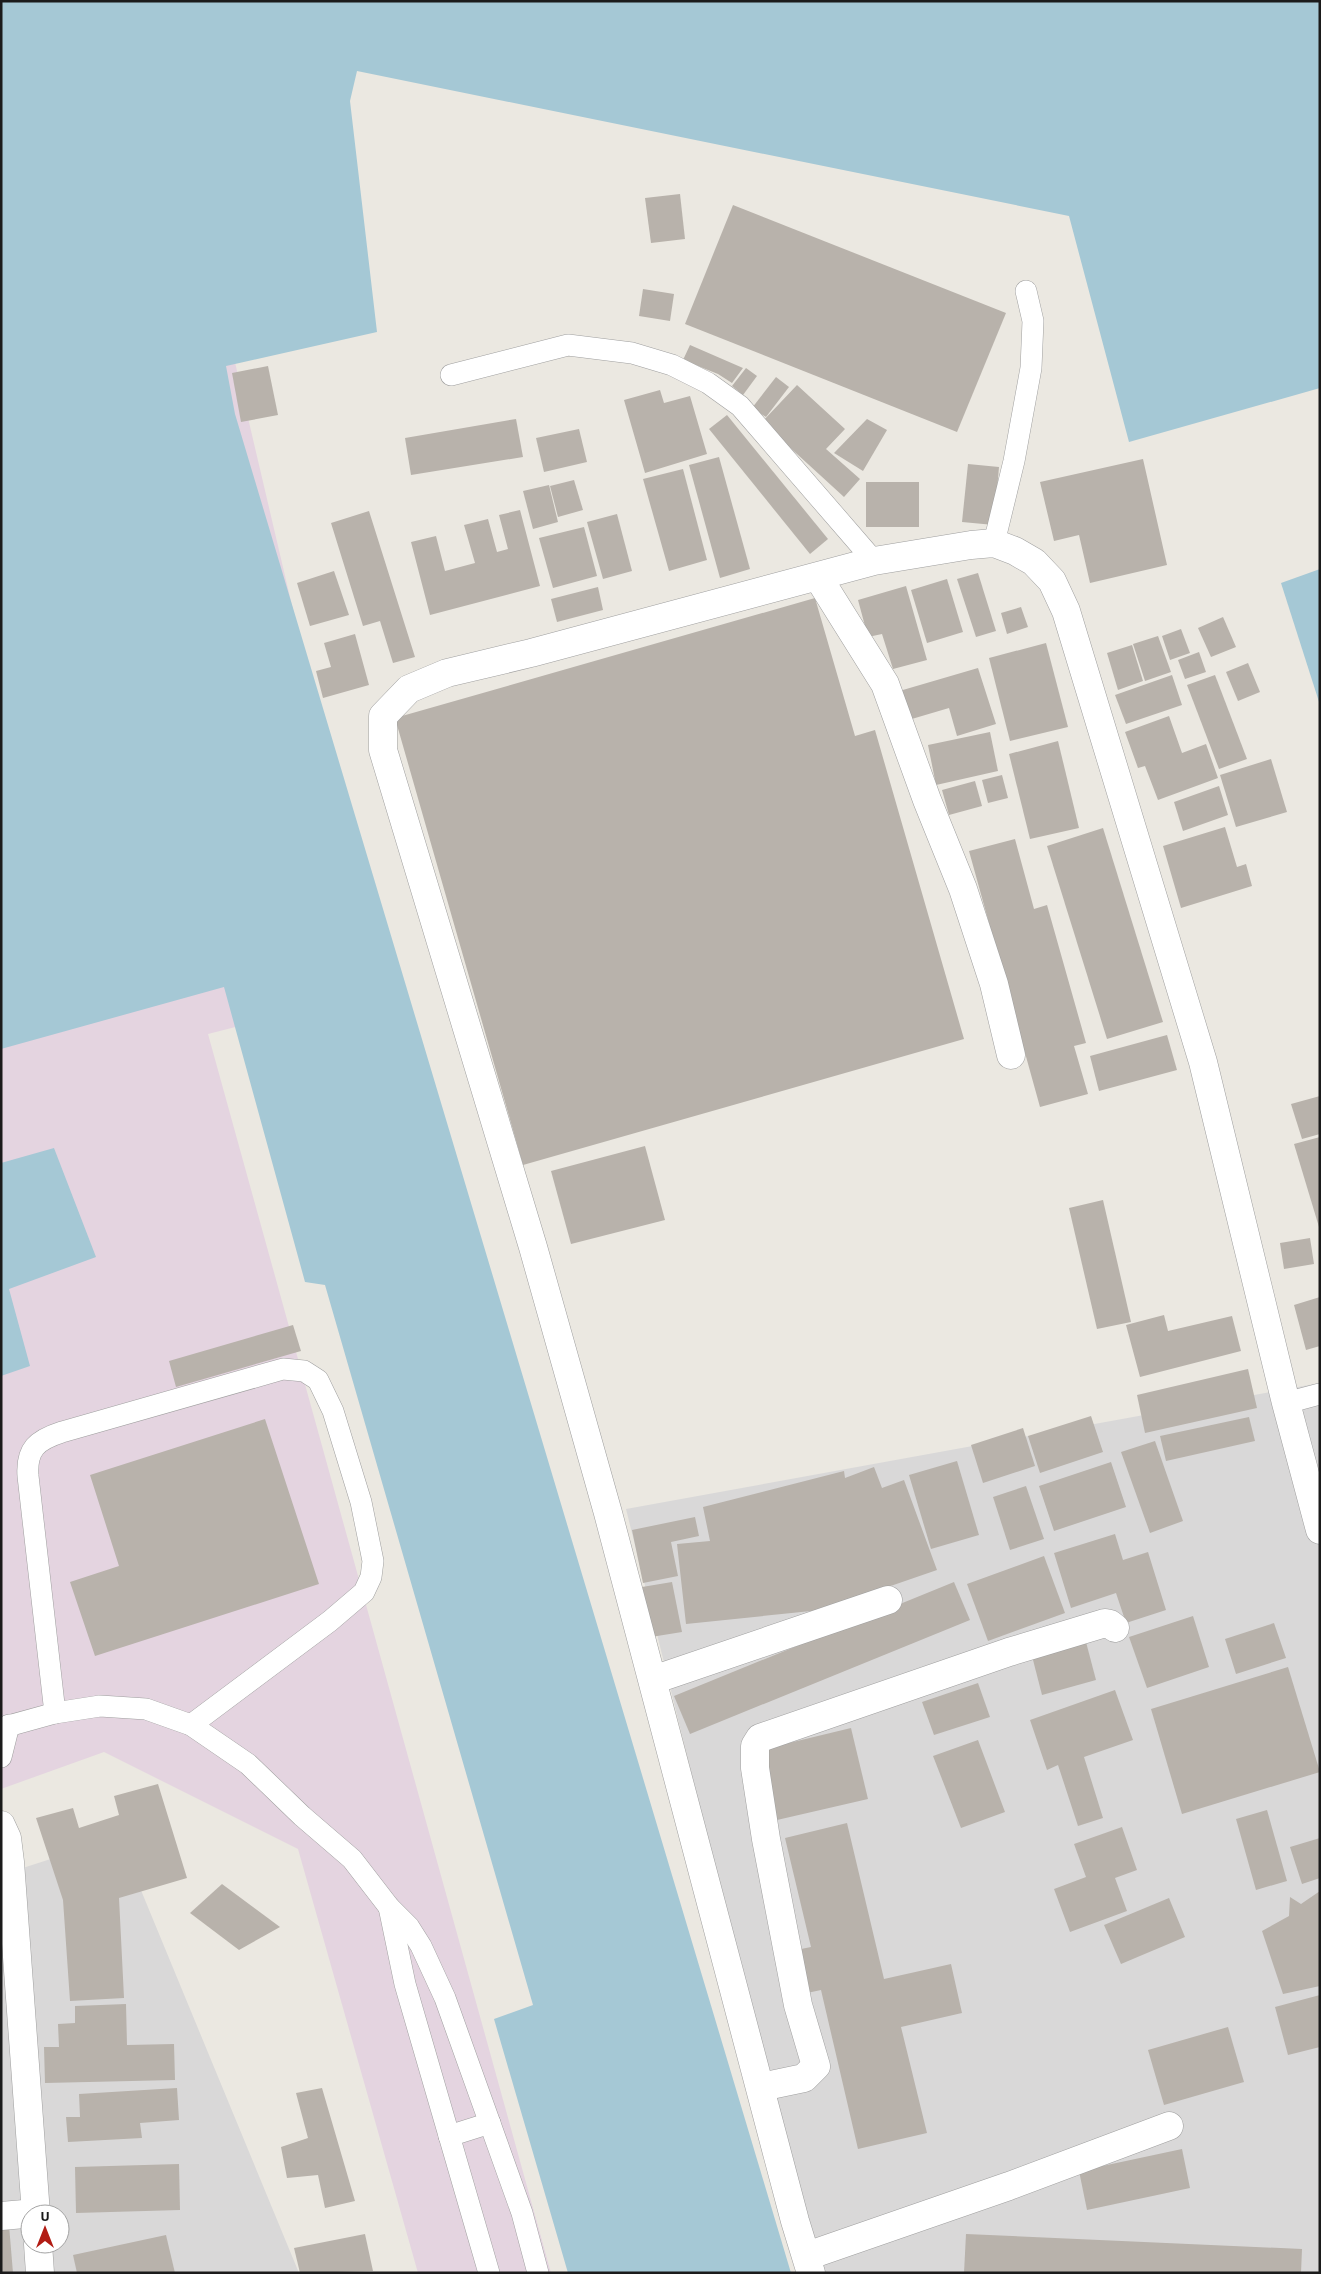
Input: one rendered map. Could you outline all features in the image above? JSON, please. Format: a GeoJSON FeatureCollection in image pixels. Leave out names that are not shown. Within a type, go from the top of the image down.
{"type":"FeatureCollection","features":[{"type":"Feature","properties":{"kind":"street"},"geometry":{"type":"LineString","coordinates":[[1169,2126],[809,2264],[795,2221],[653,1680],[533,1247],[383,750],[383,716],[409,688],[447,673],[874,561],[994,543],[1015,551],[1034,562],[1052,581],[1066,611],[1203,1062],[1286,1403],[1320,1530]]}},
{"type":"Feature","properties":{"kind":"street"},"geometry":{"type":"LineString","coordinates":[[818,577],[885,684],[927,800],[963,889],[994,984],[1011,1055]]}},
{"type":"Feature","properties":{"kind":"street"},"geometry":{"type":"LineString","coordinates":[[653,1680],[888,1600]]}},
{"type":"Feature","properties":{"kind":"street"},"geometry":{"type":"LineString","coordinates":[[761,2087],[804,2078],[816,2066],[798,2005],[766,1839],[755,1768],[755,1746],[760,1738],[1009,1652],[1105,1623],[1110,1624],[1114,1628]]}},
{"type":"Feature","properties":{"kind":"street"},"geometry":{"type":"LineString","coordinates":[[1,1825],[7,1838],[10,1862],[35,2204]]}},
{"type":"Feature","properties":{"kind":"street"},"geometry":{"type":"LineString","coordinates":[[1,2216],[20,2215]]}},
{"type":"Feature","properties":{"kind":"street"},"geometry":{"type":"LineString","coordinates":[[39,2254],[40,2273]]}},
{"type":"Feature","properties":{"kind":"lane"},"geometry":{"type":"LineString","coordinates":[[994,543],[1014,461],[1031,368],[1033,321],[1026,290]]}},
{"type":"Feature","properties":{"kind":"lane"},"geometry":{"type":"LineString","coordinates":[[451,375],[568,345],[632,353],[672,365],[708,383],[740,406],[874,561]]}},
{"type":"Feature","properties":{"kind":"lane"},"geometry":{"type":"LineString","coordinates":[[55,1713],[26,1460],[33,1448],[44,1438],[283,1369],[304,1371],[318,1380],[333,1411],[362,1502],[372,1561],[371,1577],[364,1592],[330,1621],[191,1725]]}},
{"type":"Feature","properties":{"kind":"lane"},"geometry":{"type":"LineString","coordinates":[[1286,1403],[1320,1394]]}},
{"type":"Feature","properties":{"kind":"lane"},"geometry":{"type":"LineString","coordinates":[[1,1757],[5,1726],[55,1713],[100,1706],[146,1709],[191,1725],[248,1764],[302,1816],[352,1859],[389,1906],[409,1927],[431,1966],[445,1998],[522,2213],[538,2273]]}},
{"type":"Feature","properties":{"kind":"lane"},"geometry":{"type":"LineString","coordinates":[[389,1906],[404,1984],[489,2273]]}},
{"type":"Feature","properties":{"kind":"lane"},"geometry":{"type":"LineString","coordinates":[[450,2136],[490,2123]]}},
{"type":"Feature","properties":{"kind":"shaded area"},"geometry":{"type":"Polygon","coordinates":[[[182,136],[382,990],[208,1034],[551,2273],[418,2273],[298,1849],[104,1752],[1,1789],[1,156],[182,136]]]}},
{"type":"Feature","properties":{"kind":"shaded area"},"geometry":{"type":"Polygon","coordinates":[[[1320,1383],[1320,2273],[815,2273],[626,1509],[1320,1383]]]}},
{"type":"Feature","properties":{"kind":"shaded area"},"geometry":{"type":"Polygon","coordinates":[[[119,1837],[299,2273],[1,2273],[1,1875],[119,1837]]]}},
{"type":"Feature","properties":{"kind":"water"},"geometry":{"type":"Polygon","coordinates":[[[1,1],[1320,1],[1320,388],[1129,442],[1069,216],[357,71],[350,101],[377,332],[226,366],[235,414],[791,2273],[568,2273],[494,2019],[533,2005],[325,1285],[305,1282],[224,987],[1,1049],[1,1]]]}},
{"type":"Feature","properties":{"kind":"water"},"geometry":{"type":"Polygon","coordinates":[[[1320,569],[1320,705],[1281,583],[1320,569]]]}},
{"type":"Feature","properties":{"kind":"water"},"geometry":{"type":"Polygon","coordinates":[[[54,1148],[96,1257],[9,1289],[30,1366],[1,1376],[1,1163],[54,1148]]]}},
{"type":"Feature","properties":{"kind":"building"},"geometry":{"type":"Polygon","coordinates":[[[680,194],[685,239],[651,243],[645,198],[680,194]]]}},
{"type":"Feature","properties":{"kind":"building"},"geometry":{"type":"Polygon","coordinates":[[[733,205],[1006,313],[957,432],[685,324],[733,205]]]}},
{"type":"Feature","properties":{"kind":"building"},"geometry":{"type":"Polygon","coordinates":[[[643,289],[674,294],[670,321],[639,316],[643,289]]]}},
{"type":"Feature","properties":{"kind":"building"},"geometry":{"type":"Polygon","coordinates":[[[690,345],[743,368],[732,383],[718,374],[683,360],[690,345]]]}},
{"type":"Feature","properties":{"kind":"building"},"geometry":{"type":"Polygon","coordinates":[[[268,366],[278,415],[241,422],[232,373],[268,366]]]}},
{"type":"Feature","properties":{"kind":"building"},"geometry":{"type":"Polygon","coordinates":[[[746,368],[757,376],[743,395],[732,386],[746,368]]]}},
{"type":"Feature","properties":{"kind":"building"},"geometry":{"type":"Polygon","coordinates":[[[776,377],[789,387],[766,417],[752,408],[776,377]]]}},
{"type":"Feature","properties":{"kind":"building"},"geometry":{"type":"Polygon","coordinates":[[[797,385],[845,429],[826,449],[860,479],[844,497],[762,422],[797,385]]]}},
{"type":"Feature","properties":{"kind":"building"},"geometry":{"type":"Polygon","coordinates":[[[660,390],[664,403],[690,396],[707,454],[645,473],[624,400],[660,390]]]}},
{"type":"Feature","properties":{"kind":"building"},"geometry":{"type":"Polygon","coordinates":[[[727,415],[828,539],[810,554],[709,429],[727,415]]]}},
{"type":"Feature","properties":{"kind":"building"},"geometry":{"type":"Polygon","coordinates":[[[516,419],[523,457],[411,475],[405,438],[516,419]]]}},
{"type":"Feature","properties":{"kind":"building"},"geometry":{"type":"Polygon","coordinates":[[[867,419],[887,430],[863,471],[834,453],[867,419]]]}},
{"type":"Feature","properties":{"kind":"building"},"geometry":{"type":"Polygon","coordinates":[[[579,429],[587,462],[544,472],[536,438],[579,429]]]}},
{"type":"Feature","properties":{"kind":"building"},"geometry":{"type":"Polygon","coordinates":[[[719,457],[750,569],[720,578],[689,465],[719,457]]]}},
{"type":"Feature","properties":{"kind":"building"},"geometry":{"type":"Polygon","coordinates":[[[1143,459],[1167,565],[1090,583],[1079,535],[1054,541],[1040,482],[1143,459]]]}},
{"type":"Feature","properties":{"kind":"building"},"geometry":{"type":"Polygon","coordinates":[[[968,464],[999,467],[994,525],[962,522],[968,464]]]}},
{"type":"Feature","properties":{"kind":"building"},"geometry":{"type":"Polygon","coordinates":[[[683,469],[707,560],[669,571],[643,479],[683,469]]]}},
{"type":"Feature","properties":{"kind":"building"},"geometry":{"type":"Polygon","coordinates":[[[574,480],[583,510],[558,517],[550,486],[574,480]]]}},
{"type":"Feature","properties":{"kind":"building"},"geometry":{"type":"Polygon","coordinates":[[[866,482],[919,482],[919,527],[866,527],[866,482]]]}},
{"type":"Feature","properties":{"kind":"building"},"geometry":{"type":"Polygon","coordinates":[[[549,485],[558,522],[533,529],[523,491],[549,485]]]}},
{"type":"Feature","properties":{"kind":"building"},"geometry":{"type":"Polygon","coordinates":[[[520,510],[540,586],[430,615],[411,542],[436,536],[445,571],[475,563],[464,525],[488,519],[497,552],[508,549],[499,515],[520,510]]]}},
{"type":"Feature","properties":{"kind":"building"},"geometry":{"type":"Polygon","coordinates":[[[369,511],[415,657],[393,663],[380,621],[363,626],[331,523],[369,511]]]}},
{"type":"Feature","properties":{"kind":"building"},"geometry":{"type":"Polygon","coordinates":[[[617,514],[632,571],[603,579],[587,522],[617,514]]]}},
{"type":"Feature","properties":{"kind":"building"},"geometry":{"type":"Polygon","coordinates":[[[584,527],[597,576],[553,588],[539,538],[584,527]]]}},
{"type":"Feature","properties":{"kind":"building"},"geometry":{"type":"Polygon","coordinates":[[[334,571],[349,615],[310,626],[297,583],[334,571]]]}},
{"type":"Feature","properties":{"kind":"building"},"geometry":{"type":"Polygon","coordinates":[[[978,573],[996,631],[976,637],[957,579],[978,573]]]}},
{"type":"Feature","properties":{"kind":"building"},"geometry":{"type":"Polygon","coordinates":[[[947,579],[963,632],[927,643],[911,590],[947,579]]]}},
{"type":"Feature","properties":{"kind":"building"},"geometry":{"type":"Polygon","coordinates":[[[906,586],[927,660],[893,669],[882,634],[868,637],[858,600],[906,586]]]}},
{"type":"Feature","properties":{"kind":"building"},"geometry":{"type":"Polygon","coordinates":[[[598,587],[603,610],[557,622],[551,599],[598,587]]]}},
{"type":"Feature","properties":{"kind":"building"},"geometry":{"type":"Polygon","coordinates":[[[815,598],[855,736],[875,730],[964,1039],[523,1165],[395,718],[815,598]]]}},
{"type":"Feature","properties":{"kind":"building"},"geometry":{"type":"Polygon","coordinates":[[[1021,607],[1028,627],[1007,634],[1001,613],[1021,607]]]}},
{"type":"Feature","properties":{"kind":"building"},"geometry":{"type":"Polygon","coordinates":[[[1223,617],[1236,647],[1211,657],[1198,628],[1223,617]]]}},
{"type":"Feature","properties":{"kind":"building"},"geometry":{"type":"Polygon","coordinates":[[[1181,629],[1190,653],[1170,660],[1162,636],[1181,629]]]}},
{"type":"Feature","properties":{"kind":"building"},"geometry":{"type":"Polygon","coordinates":[[[355,634],[369,685],[323,698],[316,671],[331,667],[324,643],[355,634]]]}},
{"type":"Feature","properties":{"kind":"building"},"geometry":{"type":"Polygon","coordinates":[[[1158,636],[1171,672],[1145,681],[1133,644],[1158,636]]]}},
{"type":"Feature","properties":{"kind":"building"},"geometry":{"type":"Polygon","coordinates":[[[1046,643],[1068,727],[1010,741],[989,658],[1046,643]]]}},
{"type":"Feature","properties":{"kind":"building"},"geometry":{"type":"Polygon","coordinates":[[[1132,645],[1143,681],[1118,690],[1107,653],[1132,645]]]}},
{"type":"Feature","properties":{"kind":"building"},"geometry":{"type":"Polygon","coordinates":[[[1199,652],[1206,672],[1185,679],[1178,660],[1199,652]]]}},
{"type":"Feature","properties":{"kind":"building"},"geometry":{"type":"Polygon","coordinates":[[[1248,663],[1260,692],[1238,701],[1226,672],[1248,663]]]}},
{"type":"Feature","properties":{"kind":"building"},"geometry":{"type":"Polygon","coordinates":[[[978,668],[996,724],[957,736],[949,708],[905,721],[896,692],[978,668]]]}},
{"type":"Feature","properties":{"kind":"building"},"geometry":{"type":"Polygon","coordinates":[[[1172,675],[1182,705],[1126,724],[1115,695],[1172,675]]]}},
{"type":"Feature","properties":{"kind":"building"},"geometry":{"type":"Polygon","coordinates":[[[1215,675],[1247,759],[1219,769],[1187,685],[1215,675]]]}},
{"type":"Feature","properties":{"kind":"building"},"geometry":{"type":"Polygon","coordinates":[[[1169,716],[1182,753],[1206,744],[1218,778],[1158,800],[1145,766],[1138,768],[1125,732],[1169,716]]]}},
{"type":"Feature","properties":{"kind":"building"},"geometry":{"type":"Polygon","coordinates":[[[990,732],[998,771],[936,785],[928,745],[990,732]]]}},
{"type":"Feature","properties":{"kind":"building"},"geometry":{"type":"Polygon","coordinates":[[[1058,741],[1079,828],[1030,839],[1009,754],[1058,741]]]}},
{"type":"Feature","properties":{"kind":"building"},"geometry":{"type":"Polygon","coordinates":[[[1271,759],[1287,812],[1236,827],[1220,775],[1271,759]]]}},
{"type":"Feature","properties":{"kind":"building"},"geometry":{"type":"Polygon","coordinates":[[[1002,775],[1008,798],[988,803],[982,780],[1002,775]]]}},
{"type":"Feature","properties":{"kind":"building"},"geometry":{"type":"Polygon","coordinates":[[[975,781],[982,806],[949,815],[942,790],[975,781]]]}},
{"type":"Feature","properties":{"kind":"building"},"geometry":{"type":"Polygon","coordinates":[[[1219,786],[1228,815],[1183,831],[1174,802],[1219,786]]]}},
{"type":"Feature","properties":{"kind":"building"},"geometry":{"type":"Polygon","coordinates":[[[1225,827],[1237,867],[1246,864],[1252,886],[1181,908],[1163,846],[1225,827]]]}},
{"type":"Feature","properties":{"kind":"building"},"geometry":{"type":"Polygon","coordinates":[[[1103,828],[1163,1022],[1107,1039],[1047,846],[1103,828]]]}},
{"type":"Feature","properties":{"kind":"building"},"geometry":{"type":"Polygon","coordinates":[[[1015,839],[1034,909],[1047,905],[1086,1043],[1074,1046],[1088,1094],[1040,1107],[969,851],[1015,839]]]}},
{"type":"Feature","properties":{"kind":"building"},"geometry":{"type":"Polygon","coordinates":[[[1167,1035],[1177,1070],[1099,1091],[1090,1056],[1167,1035]]]}},
{"type":"Feature","properties":{"kind":"building"},"geometry":{"type":"Polygon","coordinates":[[[1320,1096],[1320,1134],[1302,1139],[1291,1104],[1320,1096]]]}},
{"type":"Feature","properties":{"kind":"building"},"geometry":{"type":"Polygon","coordinates":[[[1320,1137],[1320,1227],[1319,1227],[1294,1144],[1320,1137]]]}},
{"type":"Feature","properties":{"kind":"building"},"geometry":{"type":"Polygon","coordinates":[[[645,1146],[665,1220],[571,1244],[551,1171],[645,1146]]]}},
{"type":"Feature","properties":{"kind":"building"},"geometry":{"type":"Polygon","coordinates":[[[1103,1200],[1131,1322],[1097,1329],[1069,1208],[1103,1200]]]}},
{"type":"Feature","properties":{"kind":"building"},"geometry":{"type":"Polygon","coordinates":[[[1310,1238],[1314,1264],[1284,1269],[1280,1243],[1310,1238]]]}},
{"type":"Feature","properties":{"kind":"building"},"geometry":{"type":"Polygon","coordinates":[[[1320,1297],[1320,1346],[1306,1350],[1294,1305],[1320,1297]]]}},
{"type":"Feature","properties":{"kind":"building"},"geometry":{"type":"Polygon","coordinates":[[[1164,1315],[1168,1331],[1232,1316],[1241,1351],[1140,1377],[1126,1325],[1164,1315]]]}},
{"type":"Feature","properties":{"kind":"building"},"geometry":{"type":"Polygon","coordinates":[[[293,1325],[301,1351],[176,1387],[169,1361],[293,1325]]]}},
{"type":"Feature","properties":{"kind":"building"},"geometry":{"type":"Polygon","coordinates":[[[1248,1369],[1257,1408],[1145,1433],[1137,1395],[1248,1369]]]}},
{"type":"Feature","properties":{"kind":"building"},"geometry":{"type":"Polygon","coordinates":[[[1091,1416],[1103,1452],[1040,1473],[1028,1436],[1091,1416]]]}},
{"type":"Feature","properties":{"kind":"building"},"geometry":{"type":"Polygon","coordinates":[[[1249,1417],[1255,1441],[1166,1461],[1160,1436],[1249,1417]]]}},
{"type":"Feature","properties":{"kind":"building"},"geometry":{"type":"Polygon","coordinates":[[[265,1419],[319,1584],[95,1656],[70,1582],[119,1566],[90,1475],[265,1419]]]}},
{"type":"Feature","properties":{"kind":"building"},"geometry":{"type":"Polygon","coordinates":[[[1023,1428],[1035,1466],[983,1483],[971,1445],[1023,1428]]]}},
{"type":"Feature","properties":{"kind":"building"},"geometry":{"type":"Polygon","coordinates":[[[1155,1441],[1183,1521],[1150,1533],[1121,1452],[1155,1441]]]}},
{"type":"Feature","properties":{"kind":"building"},"geometry":{"type":"Polygon","coordinates":[[[957,1461],[979,1535],[931,1549],[909,1475],[957,1461]]]}},
{"type":"Feature","properties":{"kind":"building"},"geometry":{"type":"Polygon","coordinates":[[[1111,1462],[1126,1507],[1054,1531],[1039,1486],[1111,1462]]]}},
{"type":"Feature","properties":{"kind":"building"},"geometry":{"type":"Polygon","coordinates":[[[874,1467],[882,1488],[904,1480],[937,1570],[821,1610],[686,1624],[677,1544],[710,1541],[703,1507],[844,1471],[845,1478],[874,1467]]]}},
{"type":"Feature","properties":{"kind":"building"},"geometry":{"type":"Polygon","coordinates":[[[1026,1486],[1044,1539],[1010,1550],[993,1497],[1026,1486]]]}},
{"type":"Feature","properties":{"kind":"building"},"geometry":{"type":"Polygon","coordinates":[[[695,1517],[699,1536],[671,1542],[678,1576],[643,1583],[632,1530],[695,1517]]]}},
{"type":"Feature","properties":{"kind":"building"},"geometry":{"type":"Polygon","coordinates":[[[1115,1534],[1123,1560],[1148,1552],[1166,1610],[1126,1623],[1116,1593],[1071,1608],[1054,1553],[1115,1534]]]}},
{"type":"Feature","properties":{"kind":"building"},"geometry":{"type":"Polygon","coordinates":[[[1044,1556],[1065,1613],[988,1641],[967,1584],[1044,1556]]]}},
{"type":"Feature","properties":{"kind":"building"},"geometry":{"type":"Polygon","coordinates":[[[672,1582],[682,1632],[651,1637],[642,1587],[672,1582]]]}},
{"type":"Feature","properties":{"kind":"building"},"geometry":{"type":"Polygon","coordinates":[[[954,1582],[970,1620],[690,1734],[674,1696],[954,1582]]]}},
{"type":"Feature","properties":{"kind":"building"},"geometry":{"type":"Polygon","coordinates":[[[1193,1616],[1209,1667],[1147,1688],[1129,1637],[1193,1616]]]}},
{"type":"Feature","properties":{"kind":"building"},"geometry":{"type":"Polygon","coordinates":[[[1274,1623],[1286,1658],[1236,1674],[1225,1639],[1274,1623]]]}},
{"type":"Feature","properties":{"kind":"building"},"geometry":{"type":"Polygon","coordinates":[[[1086,1642],[1096,1680],[1042,1695],[1032,1656],[1086,1642]]]}},
{"type":"Feature","properties":{"kind":"building"},"geometry":{"type":"Polygon","coordinates":[[[1288,1667],[1320,1772],[1182,1814],[1151,1709],[1288,1667]]]}},
{"type":"Feature","properties":{"kind":"building"},"geometry":{"type":"Polygon","coordinates":[[[978,1683],[990,1717],[934,1735],[922,1702],[978,1683]]]}},
{"type":"Feature","properties":{"kind":"building"},"geometry":{"type":"Polygon","coordinates":[[[1115,1690],[1133,1740],[1084,1757],[1103,1818],[1078,1826],[1058,1765],[1047,1770],[1030,1720],[1115,1690]]]}},
{"type":"Feature","properties":{"kind":"building"},"geometry":{"type":"Polygon","coordinates":[[[851,1728],[868,1799],[777,1820],[760,1750],[851,1728]]]}},
{"type":"Feature","properties":{"kind":"building"},"geometry":{"type":"Polygon","coordinates":[[[978,1740],[1005,1812],[961,1828],[933,1756],[978,1740]]]}},
{"type":"Feature","properties":{"kind":"building"},"geometry":{"type":"Polygon","coordinates":[[[158,1784],[187,1878],[119,1898],[124,1998],[70,2001],[63,1900],[36,1818],[73,1808],[79,1828],[119,1815],[114,1796],[158,1784]]]}},
{"type":"Feature","properties":{"kind":"building"},"geometry":{"type":"Polygon","coordinates":[[[1267,1810],[1287,1881],[1256,1890],[1236,1819],[1267,1810]]]}},
{"type":"Feature","properties":{"kind":"building"},"geometry":{"type":"Polygon","coordinates":[[[847,1823],[884,1979],[951,1964],[962,2013],[901,2027],[927,2133],[858,2149],[821,1990],[807,1993],[796,1950],[811,1947],[785,1838],[847,1823]]]}},
{"type":"Feature","properties":{"kind":"building"},"geometry":{"type":"Polygon","coordinates":[[[1122,1827],[1137,1870],[1115,1878],[1127,1911],[1070,1932],[1054,1889],[1086,1877],[1074,1844],[1122,1827]]]}},
{"type":"Feature","properties":{"kind":"building"},"geometry":{"type":"Polygon","coordinates":[[[1320,1838],[1320,1878],[1302,1884],[1290,1847],[1320,1838]]]}},
{"type":"Feature","properties":{"kind":"building"},"geometry":{"type":"Polygon","coordinates":[[[222,1884],[280,1927],[239,1950],[190,1913],[222,1884]]]}},
{"type":"Feature","properties":{"kind":"building"},"geometry":{"type":"Polygon","coordinates":[[[1320,1891],[1320,1986],[1283,1994],[1262,1931],[1289,1916],[1290,1897],[1301,1904],[1320,1891]]]}},
{"type":"Feature","properties":{"kind":"building"},"geometry":{"type":"Polygon","coordinates":[[[1169,1898],[1185,1937],[1121,1964],[1104,1925],[1169,1898]]]}},
{"type":"Feature","properties":{"kind":"building"},"geometry":{"type":"Polygon","coordinates":[[[1320,1995],[1320,2047],[1288,2055],[1275,2007],[1320,1995]]]}},
{"type":"Feature","properties":{"kind":"building"},"geometry":{"type":"Polygon","coordinates":[[[126,2004],[127,2045],[174,2044],[175,2080],[45,2083],[44,2047],[59,2047],[58,2024],[75,2023],[75,2006],[126,2004]]]}},
{"type":"Feature","properties":{"kind":"building"},"geometry":{"type":"Polygon","coordinates":[[[1228,2027],[1244,2082],[1164,2105],[1148,2050],[1228,2027]]]}},
{"type":"Feature","properties":{"kind":"building"},"geometry":{"type":"Polygon","coordinates":[[[177,2088],[179,2120],[140,2123],[142,2138],[68,2142],[66,2117],[80,2117],[79,2094],[177,2088]]]}},
{"type":"Feature","properties":{"kind":"building"},"geometry":{"type":"Polygon","coordinates":[[[322,2088],[355,2201],[325,2208],[318,2175],[287,2178],[281,2147],[308,2138],[296,2093],[322,2088]]]}},
{"type":"Feature","properties":{"kind":"building"},"geometry":{"type":"Polygon","coordinates":[[[1182,2149],[1190,2188],[1087,2210],[1079,2171],[1182,2149]]]}},
{"type":"Feature","properties":{"kind":"building"},"geometry":{"type":"Polygon","coordinates":[[[179,2164],[180,2210],[76,2213],[75,2167],[179,2164]]]}},
{"type":"Feature","properties":{"kind":"building"},"geometry":{"type":"Polygon","coordinates":[[[1,2225],[9,2225],[13,2273],[1,2273],[1,2225]]]}},
{"type":"Feature","properties":{"kind":"building"},"geometry":{"type":"Polygon","coordinates":[[[365,2234],[373,2271],[300,2273],[294,2248],[365,2234]]]}},
{"type":"Feature","properties":{"kind":"building"},"geometry":{"type":"Polygon","coordinates":[[[966,2234],[1302,2249],[1301,2273],[964,2273],[966,2234]]]}},
{"type":"Feature","properties":{"kind":"building"},"geometry":{"type":"Polygon","coordinates":[[[166,2235],[175,2273],[77,2273],[73,2255],[166,2235]]]}}]}
